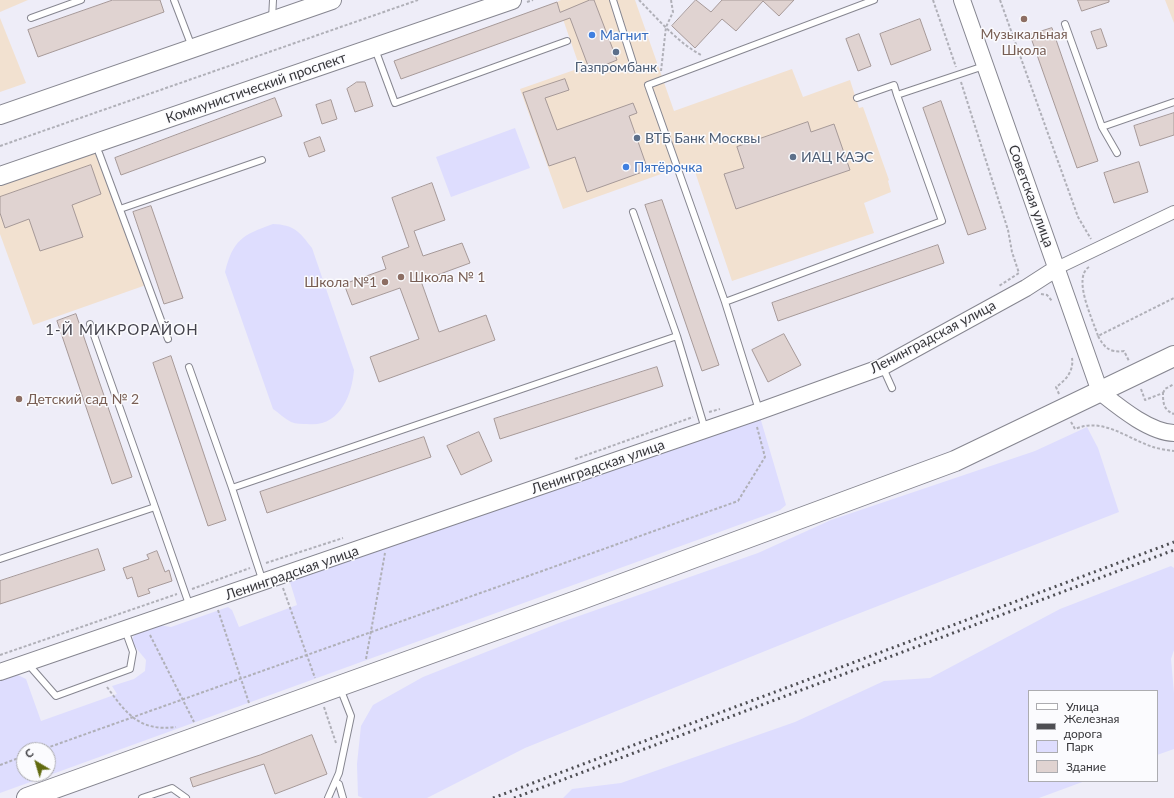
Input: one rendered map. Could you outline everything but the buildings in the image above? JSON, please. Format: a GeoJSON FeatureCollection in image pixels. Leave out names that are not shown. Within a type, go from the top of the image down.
{"type":"FeatureCollection","features":[{"type":"Feature","properties":{"kind":"main road"},"geometry":{"type":"LineString","coordinates":[[0,115],[332,0]]}},
{"type":"Feature","properties":{"kind":"main road","name":"Коммунистический проспект"},"geometry":{"type":"LineString","coordinates":[[0,176],[512,0]]}},
{"type":"Feature","properties":{"kind":"main road"},"geometry":{"type":"LineString","coordinates":[[27,798],[955,461],[1174,356]]}},
{"type":"Feature","properties":{"kind":"street","name":"Советская улица"},"geometry":{"type":"LineString","coordinates":[[962,0],[1100,392]]}},
{"type":"Feature","properties":{"kind":"street","name":"Ленинградская улица"},"geometry":{"type":"LineString","coordinates":[[0,672],[388,539],[703,422],[757,412],[882,367],[1026,288],[1057,268],[1174,212]]}},
{"type":"Feature","properties":{"kind":"street"},"geometry":{"type":"LineString","coordinates":[[1100,392],[1121,409],[1148,425],[1174,433]]}},
{"type":"Feature","properties":{"kind":"lane"},"geometry":{"type":"LineString","coordinates":[[31,18],[81,0]]}},
{"type":"Feature","properties":{"kind":"lane"},"geometry":{"type":"LineString","coordinates":[[174,0],[192,48]]}},
{"type":"Feature","properties":{"kind":"lane"},"geometry":{"type":"LineString","coordinates":[[272,21],[274,0]]}},
{"type":"Feature","properties":{"kind":"lane"},"geometry":{"type":"LineString","coordinates":[[613,0],[633,63]]}},
{"type":"Feature","properties":{"kind":"lane"},"geometry":{"type":"LineString","coordinates":[[757,412],[725,302],[648,85],[874,0]]}},
{"type":"Feature","properties":{"kind":"lane"},"geometry":{"type":"LineString","coordinates":[[1065,24],[1102,127],[1117,153]]}},
{"type":"Feature","properties":{"kind":"lane"},"geometry":{"type":"LineString","coordinates":[[375,48],[395,103],[567,41]]}},
{"type":"Feature","properties":{"kind":"lane"},"geometry":{"type":"LineString","coordinates":[[898,95],[984,66]]}},
{"type":"Feature","properties":{"kind":"lane"},"geometry":{"type":"LineString","coordinates":[[725,302],[942,221],[894,85],[857,98]]}},
{"type":"Feature","properties":{"kind":"lane"},"geometry":{"type":"LineString","coordinates":[[1102,127],[1174,102]]}},
{"type":"Feature","properties":{"kind":"lane"},"geometry":{"type":"LineString","coordinates":[[99,153],[168,339]]}},
{"type":"Feature","properties":{"kind":"lane"},"geometry":{"type":"LineString","coordinates":[[120,210],[262,160]]}},
{"type":"Feature","properties":{"kind":"lane"},"geometry":{"type":"LineString","coordinates":[[633,212],[677,336],[703,422]]}},
{"type":"Feature","properties":{"kind":"lane"},"geometry":{"type":"LineString","coordinates":[[90,324],[184,592],[191,607]]}},
{"type":"Feature","properties":{"kind":"lane"},"geometry":{"type":"LineString","coordinates":[[232,488],[677,336]]}},
{"type":"Feature","properties":{"kind":"lane"},"geometry":{"type":"LineString","coordinates":[[189,367],[232,488],[263,582]]}},
{"type":"Feature","properties":{"kind":"lane"},"geometry":{"type":"LineString","coordinates":[[882,367],[892,388]]}},
{"type":"Feature","properties":{"kind":"lane"},"geometry":{"type":"LineString","coordinates":[[0,559],[155,507]]}},
{"type":"Feature","properties":{"kind":"lane"},"geometry":{"type":"LineString","coordinates":[[27,663],[56,696],[130,669],[133,652],[125,630]]}},
{"type":"Feature","properties":{"kind":"lane"},"geometry":{"type":"LineString","coordinates":[[328,798],[339,773],[351,716],[339,685]]}},
{"type":"Feature","properties":{"kind":"lane"},"geometry":{"type":"LineString","coordinates":[[335,782],[339,784],[343,798]]}},
{"type":"Feature","properties":{"kind":"lane"},"geometry":{"type":"LineString","coordinates":[[142,798],[172,788],[186,798]]}},
{"type":"Feature","properties":{"kind":"path"},"geometry":{"type":"LineString","coordinates":[[0,146],[418,0]]}},
{"type":"Feature","properties":{"kind":"path"},"geometry":{"type":"LineString","coordinates":[[639,0],[666,27],[694,51],[712,61]]}},
{"type":"Feature","properties":{"kind":"path"},"geometry":{"type":"LineString","coordinates":[[660,81],[666,27],[673,12],[671,0]]}},
{"type":"Feature","properties":{"kind":"path"},"geometry":{"type":"LineString","coordinates":[[933,0],[959,74],[1008,230],[1012,252],[1019,273],[992,290]]}},
{"type":"Feature","properties":{"kind":"path"},"geometry":{"type":"LineString","coordinates":[[1000,0],[1078,217],[1096,249]]}},
{"type":"Feature","properties":{"kind":"path"},"geometry":{"type":"LineString","coordinates":[[1092,265],[1083,275],[1081,285],[1098,336],[1174,298]]}},
{"type":"Feature","properties":{"kind":"path"},"geometry":{"type":"LineString","coordinates":[[1026,288],[1030,296],[1037,294],[1047,295],[1052,299],[1054,306]]}},
{"type":"Feature","properties":{"kind":"path"},"geometry":{"type":"LineString","coordinates":[[1163,393],[1165,389],[1174,384]]}},
{"type":"Feature","properties":{"kind":"path"},"geometry":{"type":"LineString","coordinates":[[572,459],[703,422],[724,408]]}},
{"type":"Feature","properties":{"kind":"path"},"geometry":{"type":"LineString","coordinates":[[56,745],[738,501],[765,458],[757,412]]}},
{"type":"Feature","properties":{"kind":"path"},"geometry":{"type":"LineString","coordinates":[[0,655],[347,537]]}},
{"type":"Feature","properties":{"kind":"path"},"geometry":{"type":"LineString","coordinates":[[363,677],[388,539]]}},
{"type":"Feature","properties":{"kind":"path"},"geometry":{"type":"LineString","coordinates":[[280,577],[320,692],[341,759]]}},
{"type":"Feature","properties":{"kind":"path"},"geometry":{"type":"LineString","coordinates":[[215,599],[249,704]]}},
{"type":"Feature","properties":{"kind":"path"},"geometry":{"type":"LineString","coordinates":[[144,623],[195,724],[188,725]]}},
{"type":"Feature","properties":{"kind":"path"},"geometry":{"type":"LineString","coordinates":[[102,679],[132,718],[149,726],[169,728],[182,726]]}},
{"type":"Feature","properties":{"kind":"path"},"geometry":{"type":"LineString","coordinates":[[0,765],[16,759]]}},
{"type":"Feature","properties":{"kind":"shaded area"},"geometry":{"type":"Polygon","coordinates":[[[0,0],[28,0],[0,12],[0,0]]]}},
{"type":"Feature","properties":{"kind":"shaded area"},"geometry":{"type":"Polygon","coordinates":[[[561,0],[635,0],[674,111],[792,69],[803,97],[850,80],[859,108],[863,107],[889,180],[891,192],[864,203],[874,233],[732,281],[692,163],[563,209],[520,89],[580,68],[557,2],[561,0]]]}},
{"type":"Feature","properties":{"kind":"shaded area"},"geometry":{"type":"Polygon","coordinates":[[[1165,0],[1174,0],[1174,23],[1165,0]]]}},
{"type":"Feature","properties":{"kind":"shaded area"},"geometry":{"type":"Polygon","coordinates":[[[0,18],[26,83],[0,92],[0,18]]]}},
{"type":"Feature","properties":{"kind":"shaded area"},"geometry":{"type":"Polygon","coordinates":[[[95,152],[146,285],[33,325],[0,234],[0,185],[95,152]]]}},
{"type":"Feature","properties":{"kind":"green space"},"geometry":{"type":"Polygon","coordinates":[[[515,128],[530,168],[451,197],[436,157],[515,128]]]}},
{"type":"Feature","properties":{"kind":"green space"},"geometry":{"type":"Polygon","coordinates":[[[273,224],[286,226],[296,230],[312,248],[354,370],[353,380],[347,400],[342,408],[328,421],[318,424],[293,423],[273,409],[225,272],[228,261],[240,240],[273,224]]]}},
{"type":"Feature","properties":{"kind":"green space"},"geometry":{"type":"Polygon","coordinates":[[[760,417],[786,505],[780,510],[56,773],[56,742],[16,742],[16,782],[30,782],[0,793],[0,680],[16,674],[26,679],[41,721],[117,694],[112,686],[134,679],[145,671],[146,660],[132,643],[133,637],[138,632],[159,625],[171,627],[228,607],[232,610],[239,627],[297,605],[290,582],[292,578],[760,417]]]}},
{"type":"Feature","properties":{"kind":"green space"},"geometry":{"type":"Polygon","coordinates":[[[1087,427],[1098,448],[1119,512],[837,622],[525,748],[427,798],[363,798],[358,796],[357,764],[361,726],[373,705],[423,677],[559,623],[758,553],[831,520],[1035,451],[1087,427]]]}},
{"type":"Feature","properties":{"kind":"green space"},"geometry":{"type":"Polygon","coordinates":[[[1171,566],[1174,568],[1174,650],[1171,659],[1174,693],[1174,749],[1158,755],[1158,690],[1028,690],[1028,782],[1082,782],[1039,798],[563,798],[572,789],[621,783],[795,722],[884,681],[930,678],[1060,609],[1171,566]]]}},
{"type":"Feature","properties":{"kind":"railway"},"geometry":{"type":"LineString","coordinates":[[493,798],[1174,542]]}},
{"type":"Feature","properties":{"kind":"railway"},"geometry":{"type":"LineString","coordinates":[[514,798],[1174,550]]}},
{"type":"Feature","properties":{"kind":"place","name":"Музыкальная Школа"},"geometry":{"type":"Point","coordinates":[1024,19]}},
{"type":"Feature","properties":{"kind":"place","name":"Магнит"},"geometry":{"type":"Point","coordinates":[592,35]}},
{"type":"Feature","properties":{"kind":"place","name":"Газпромбанк"},"geometry":{"type":"Point","coordinates":[616,52]}},
{"type":"Feature","properties":{"kind":"place","name":"ВТБ Банк Москвы"},"geometry":{"type":"Point","coordinates":[637,138]}},
{"type":"Feature","properties":{"kind":"place","name":"ИАЦ КАЭС"},"geometry":{"type":"Point","coordinates":[793,157]}},
{"type":"Feature","properties":{"kind":"place","name":"Пятёрочка"},"geometry":{"type":"Point","coordinates":[626,167]}},
{"type":"Feature","properties":{"kind":"place","name":"Школа № 1"},"geometry":{"type":"Point","coordinates":[401,277]}},
{"type":"Feature","properties":{"kind":"place","name":"Школа №1"},"geometry":{"type":"Point","coordinates":[385,282]}},
{"type":"Feature","properties":{"kind":"place","name":"Детский сад № 2"},"geometry":{"type":"Point","coordinates":[19,399]}},
{"type":"Feature","properties":{"kind":"district","name":"1-Й МИКРОРАЙОН"},"geometry":{"type":"Point","coordinates":[122,330]}}]}
